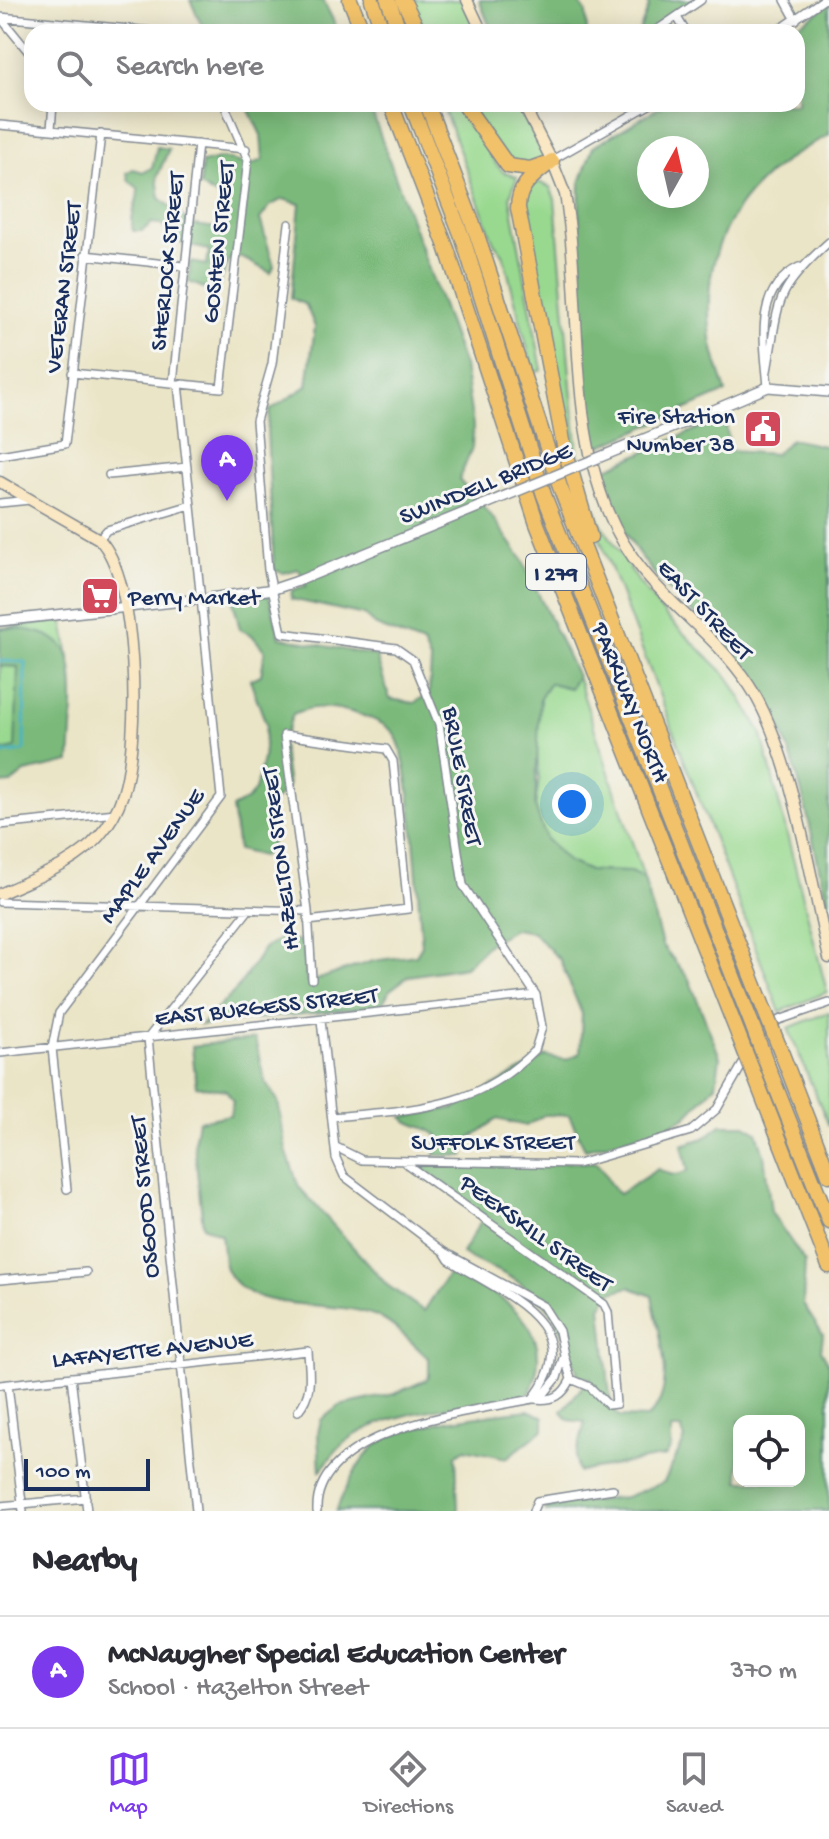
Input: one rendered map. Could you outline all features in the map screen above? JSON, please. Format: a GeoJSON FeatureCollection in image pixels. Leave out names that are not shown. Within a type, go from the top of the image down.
{"type":"FeatureCollection","features":[{"type":"Feature","properties":{"kind":"highway"},"geometry":{"type":"LineString","coordinates":[[350,0],[360,24]]}},
{"type":"Feature","properties":{"kind":"highway"},"geometry":{"type":"LineString","coordinates":[[372,0],[380,24]]}},
{"type":"Feature","properties":{"kind":"highway"},"geometry":{"type":"LineString","coordinates":[[388,0],[397,24]]}},
{"type":"Feature","properties":{"kind":"highway"},"geometry":{"type":"LineString","coordinates":[[403,0],[415,24]]}},
{"type":"Feature","properties":{"kind":"highway","name":"PARKWAY NORTH"},"geometry":{"type":"LineString","coordinates":[[394,112],[447,249],[537,524],[829,1266]]}},
{"type":"Feature","properties":{"kind":"highway"},"geometry":{"type":"LineString","coordinates":[[414,112],[463,239],[544,495],[829,1221]]}},
{"type":"Feature","properties":{"kind":"highway","name":"PARKWAY NORTH"},"geometry":{"type":"LineString","coordinates":[[430,112],[477,235],[560,487],[829,1175]]}},
{"type":"Feature","properties":{"kind":"highway"},"geometry":{"type":"LineString","coordinates":[[470,112],[508,166],[530,169],[552,161]]}},
{"type":"Feature","properties":{"kind":"highway"},"geometry":{"type":"LineString","coordinates":[[552,161],[523,185],[518,195],[518,208],[564,446],[589,536],[617,610],[616,627]]}},
{"type":"Feature","properties":{"kind":"main road"},"geometry":{"type":"LineString","coordinates":[[467,0],[478,24]]}},
{"type":"Feature","properties":{"kind":"main road","name":"EAST STREET"},"geometry":{"type":"LineString","coordinates":[[527,112],[565,194],[586,434],[596,480],[629,554],[661,595],[734,667],[749,686],[771,728],[785,771],[829,958]]}},
{"type":"Feature","properties":{"kind":"main road"},"geometry":{"type":"LineString","coordinates":[[0,482],[99,539],[115,565],[135,671],[129,768],[116,813],[100,835],[73,859],[0,894]]}},
{"type":"Feature","properties":{"kind":"street"},"geometry":{"type":"LineString","coordinates":[[666,24],[701,0]]}},
{"type":"Feature","properties":{"kind":"street"},"geometry":{"type":"LineString","coordinates":[[785,0],[796,20]]}},
{"type":"Feature","properties":{"kind":"street"},"geometry":{"type":"LineString","coordinates":[[789,24],[823,0]]}},
{"type":"Feature","properties":{"kind":"street"},"geometry":{"type":"LineString","coordinates":[[0,17],[76,24]]}},
{"type":"Feature","properties":{"kind":"street"},"geometry":{"type":"LineString","coordinates":[[0,17],[24,46]]}},
{"type":"Feature","properties":{"kind":"street"},"geometry":{"type":"LineString","coordinates":[[677,17],[681,24]]}},
{"type":"Feature","properties":{"kind":"street"},"geometry":{"type":"LineString","coordinates":[[51,129],[52,112]]}},
{"type":"Feature","properties":{"kind":"street","name":"GOSHEN STREET"},"geometry":{"type":"LineString","coordinates":[[176,383],[221,388],[248,160],[246,149],[228,112]]}},
{"type":"Feature","properties":{"kind":"street"},"geometry":{"type":"LineString","coordinates":[[552,161],[637,112]]}},
{"type":"Feature","properties":{"kind":"street"},"geometry":{"type":"LineString","coordinates":[[0,125],[246,149]]}},
{"type":"Feature","properties":{"kind":"street","name":"VETERAN STREET"},"geometry":{"type":"LineString","coordinates":[[0,455],[65,444],[101,134]]}},
{"type":"Feature","properties":{"kind":"street","name":"SHERLOCK STREET"},"geometry":{"type":"LineString","coordinates":[[176,383],[184,266],[198,144]]}},
{"type":"Feature","properties":{"kind":"street"},"geometry":{"type":"LineString","coordinates":[[274,589],[268,570],[256,421],[272,364],[289,224]]}},
{"type":"Feature","properties":{"kind":"street"},"geometry":{"type":"LineString","coordinates":[[829,242],[802,265],[777,303],[767,371],[768,387],[829,392]]}},
{"type":"Feature","properties":{"kind":"street"},"geometry":{"type":"LineString","coordinates":[[85,255],[184,266]]}},
{"type":"Feature","properties":{"kind":"street"},"geometry":{"type":"LineString","coordinates":[[72,373],[176,383]]}},
{"type":"Feature","properties":{"kind":"street","name":"MAPLE AVENUE"},"geometry":{"type":"LineString","coordinates":[[67,1189],[52,1048],[59,1013],[221,797],[176,383]]}},
{"type":"Feature","properties":{"kind":"street","name":"SWINDELL BRIDGE"},"geometry":{"type":"LineString","coordinates":[[210,598],[274,589],[298,581],[768,387]]}},
{"type":"Feature","properties":{"kind":"street"},"geometry":{"type":"LineString","coordinates":[[109,475],[187,467]]}},
{"type":"Feature","properties":{"kind":"street"},"geometry":{"type":"LineString","coordinates":[[0,503],[30,500]]}},
{"type":"Feature","properties":{"kind":"street"},"geometry":{"type":"LineString","coordinates":[[99,539],[107,530],[191,505]]}},
{"type":"Feature","properties":{"kind":"street","name":"BRULE STREET"},"geometry":{"type":"LineString","coordinates":[[274,589],[282,633],[396,648],[413,660],[434,706],[460,875],[536,995]]}},
{"type":"Feature","properties":{"kind":"street"},"geometry":{"type":"LineString","coordinates":[[0,621],[192,600]]}},
{"type":"Feature","properties":{"kind":"street","name":"HAZELTON STREET"},"geometry":{"type":"LineString","coordinates":[[308,921],[408,909],[393,761],[386,749],[284,735],[308,911],[308,921],[312,979]]}},
{"type":"Feature","properties":{"kind":"street"},"geometry":{"type":"LineString","coordinates":[[0,825],[116,813]]}},
{"type":"Feature","properties":{"kind":"street"},"geometry":{"type":"LineString","coordinates":[[0,902],[247,912],[308,911]]}},
{"type":"Feature","properties":{"kind":"street"},"geometry":{"type":"LineString","coordinates":[[148,1038],[247,912]]}},
{"type":"Feature","properties":{"kind":"street"},"geometry":{"type":"LineString","coordinates":[[332,1117],[454,1103],[535,1050],[542,1027],[536,995]]}},
{"type":"Feature","properties":{"kind":"street","name":"EAST BURGESS STREET"},"geometry":{"type":"LineString","coordinates":[[0,1053],[536,995]]}},
{"type":"Feature","properties":{"kind":"street","name":"SUFFOLK STREET"},"geometry":{"type":"LineString","coordinates":[[336,1147],[362,1160],[578,1164],[691,1131],[717,1109],[760,1034],[779,1020],[829,1003]]}},
{"type":"Feature","properties":{"kind":"street"},"geometry":{"type":"LineString","coordinates":[[317,1511],[317,1495],[324,1480],[351,1452],[374,1436],[438,1417],[533,1399],[557,1398],[571,1379],[559,1331],[543,1306],[444,1252],[348,1181],[338,1164],[321,1020]]}},
{"type":"Feature","properties":{"kind":"street","name":"OSGOOD STREET"},"geometry":{"type":"LineString","coordinates":[[148,1038],[196,1511]]}},
{"type":"Feature","properties":{"kind":"street","name":"PEEKSKILL STREET"},"geometry":{"type":"LineString","coordinates":[[404,1161],[604,1304],[608,1312],[616,1404],[608,1405],[590,1387],[571,1379]]}},
{"type":"Feature","properties":{"kind":"street"},"geometry":{"type":"LineString","coordinates":[[444,1252],[449,1260],[534,1316],[550,1334],[554,1353],[549,1378],[533,1399]]}},
{"type":"Feature","properties":{"kind":"street"},"geometry":{"type":"LineString","coordinates":[[0,1280],[86,1272]]}},
{"type":"Feature","properties":{"kind":"street","name":"LAFAYETTE AVENUE"},"geometry":{"type":"LineString","coordinates":[[4,1385],[308,1351],[311,1389],[308,1400],[298,1411]]}},
{"type":"Feature","properties":{"kind":"street"},"geometry":{"type":"LineString","coordinates":[[533,1399],[544,1394],[557,1378],[564,1355]]}},
{"type":"Feature","properties":{"kind":"street"},"geometry":{"type":"LineString","coordinates":[[71,1377],[87,1511]]}},
{"type":"Feature","properties":{"kind":"street"},"geometry":{"type":"LineString","coordinates":[[4,1385],[22,1507]]}},
{"type":"Feature","properties":{"kind":"street"},"geometry":{"type":"LineString","coordinates":[[533,1511],[537,1501],[613,1489]]}},
{"type":"Feature","properties":{"kind":"street"},"geometry":{"type":"LineString","coordinates":[[0,1506],[22,1507],[86,1498]]}},
{"type":"Feature","properties":{"kind":"green space"},"geometry":{"type":"Polygon","coordinates":[[[190,0],[323,0],[335,24],[201,24],[190,0]]]}},
{"type":"Feature","properties":{"kind":"green space"},"geometry":{"type":"Polygon","coordinates":[[[403,0],[467,0],[478,24],[415,24],[403,0]]]}},
{"type":"Feature","properties":{"kind":"green space"},"geometry":{"type":"Polygon","coordinates":[[[479,0],[577,0],[586,12],[587,24],[489,24],[479,0]]]}},
{"type":"Feature","properties":{"kind":"green space"},"geometry":{"type":"Polygon","coordinates":[[[646,0],[696,0],[659,24],[642,24],[649,6],[646,0]]]}},
{"type":"Feature","properties":{"kind":"green space"},"geometry":{"type":"Polygon","coordinates":[[[829,1],[829,135],[773,171],[751,192],[733,216],[720,242],[712,271],[709,303],[711,338],[726,392],[594,449],[585,373],[579,220],[580,183],[593,147],[652,112],[805,112],[805,24],[799,24],[829,1]]]}},
{"type":"Feature","properties":{"kind":"green space"},"geometry":{"type":"Polygon","coordinates":[[[250,112],[372,112],[464,366],[473,426],[472,448],[459,480],[490,514],[522,559],[577,676],[570,688],[550,683],[540,698],[535,806],[546,839],[567,861],[589,871],[630,872],[644,878],[662,945],[689,979],[720,1057],[716,1085],[686,1117],[662,1130],[585,1149],[569,1115],[544,1115],[526,1126],[497,1119],[468,1140],[464,1156],[435,1155],[438,1136],[402,1117],[455,1108],[546,1056],[566,1060],[580,1053],[582,1014],[560,960],[533,932],[514,929],[490,943],[465,967],[409,976],[390,990],[381,1006],[201,1025],[237,989],[265,947],[283,937],[303,942],[307,983],[373,961],[416,955],[422,945],[405,767],[392,731],[376,721],[326,708],[306,709],[293,714],[282,744],[288,787],[268,807],[272,850],[262,856],[238,850],[232,808],[247,800],[255,790],[263,759],[266,724],[250,680],[261,675],[265,651],[252,635],[240,629],[233,601],[269,595],[280,637],[376,656],[390,699],[414,703],[429,693],[431,662],[423,644],[376,626],[364,615],[291,599],[292,590],[306,586],[299,569],[283,573],[274,570],[267,431],[270,410],[307,386],[315,327],[306,305],[291,298],[300,204],[283,199],[271,205],[260,219],[274,266],[271,273],[239,256],[229,260],[216,293],[189,282],[190,262],[207,265],[209,250],[182,244],[161,224],[152,223],[142,231],[133,231],[138,188],[129,181],[127,173],[133,169],[144,172],[152,168],[157,147],[169,149],[157,177],[160,198],[193,225],[217,228],[227,220],[226,208],[216,196],[200,186],[202,163],[222,158],[250,165],[263,160],[261,135],[250,112]]]}},
{"type":"Feature","properties":{"kind":"green space"},"geometry":{"type":"Polygon","coordinates":[[[445,112],[462,112],[496,164],[503,172],[517,177],[510,197],[542,370],[534,373],[503,254],[494,243],[445,112]]]}},
{"type":"Feature","properties":{"kind":"green space"},"geometry":{"type":"Polygon","coordinates":[[[470,112],[527,112],[552,161],[515,170],[470,112]]]}},
{"type":"Feature","properties":{"kind":"green space"},"geometry":{"type":"Polygon","coordinates":[[[538,182],[550,187],[555,199],[578,454],[601,523],[638,581],[666,616],[729,678],[761,732],[827,992],[780,1012],[594,523],[572,446],[525,205],[528,186],[538,182]]]}},
{"type":"Feature","properties":{"kind":"green space"},"geometry":{"type":"Polygon","coordinates":[[[725,417],[730,451],[775,454],[791,439],[829,447],[829,912],[803,798],[775,715],[742,663],[670,591],[637,550],[611,504],[600,471],[725,417]]]}},
{"type":"Feature","properties":{"kind":"green space"},"geometry":{"type":"Polygon","coordinates":[[[63,621],[70,663],[69,758],[0,764],[0,628],[63,621]]]}},
{"type":"Feature","properties":{"kind":"green space"},"geometry":{"type":"Polygon","coordinates":[[[12,628],[46,635],[59,643],[69,657],[73,703],[70,762],[25,772],[11,783],[0,784],[0,751],[15,748],[18,667],[0,666],[0,629],[12,628]]]}},
{"type":"Feature","properties":{"kind":"green space"},"geometry":{"type":"Polygon","coordinates":[[[577,676],[644,878],[630,872],[589,871],[567,861],[546,839],[535,806],[539,780],[536,735],[540,698],[550,683],[570,688],[577,676]]]}},
{"type":"Feature","properties":{"kind":"green space"},"geometry":{"type":"Polygon","coordinates":[[[829,1012],[829,1126],[788,1028],[829,1012]]]}},
{"type":"Feature","properties":{"kind":"green space"},"geometry":{"type":"Polygon","coordinates":[[[255,1039],[265,1081],[278,1101],[286,1150],[299,1187],[387,1285],[424,1311],[453,1267],[507,1303],[532,1332],[538,1350],[537,1370],[529,1395],[433,1410],[384,1422],[344,1443],[320,1471],[318,1433],[321,1420],[339,1406],[394,1394],[426,1380],[429,1376],[429,1359],[401,1332],[382,1319],[343,1308],[276,1301],[256,1295],[239,1286],[227,1271],[221,1235],[203,1226],[194,1143],[198,1121],[230,1115],[233,1101],[226,1090],[196,1086],[192,1046],[255,1039]]]}},
{"type":"Feature","properties":{"kind":"green space"},"geometry":{"type":"Polygon","coordinates":[[[721,1125],[745,1125],[757,1132],[764,1155],[771,1212],[805,1262],[803,1304],[823,1335],[821,1350],[829,1364],[829,1511],[545,1511],[546,1507],[626,1497],[664,1482],[685,1439],[681,1429],[671,1429],[671,1447],[666,1456],[578,1472],[576,1457],[585,1422],[568,1420],[562,1411],[590,1378],[579,1377],[561,1330],[536,1295],[506,1275],[462,1253],[484,1216],[424,1172],[421,1164],[595,1162],[619,1194],[658,1169],[673,1175],[688,1170],[682,1145],[704,1138],[721,1125]],[[629,1287],[612,1292],[601,1307],[611,1406],[619,1417],[647,1418],[663,1392],[664,1360],[652,1296],[629,1287]]]}},
{"type":"Feature","properties":{"kind":"green space"},"geometry":{"type":"Polygon","coordinates":[[[528,1410],[544,1417],[544,1429],[507,1458],[465,1449],[456,1455],[458,1511],[336,1511],[361,1462],[386,1439],[446,1421],[528,1410]]]}},
{"type":"Feature","properties":{"kind":"waterway"},"geometry":{"type":"LineString","coordinates":[[0,661],[25,662],[24,751],[0,754]]}},
{"type":"Feature","properties":{"kind":"place","name":"Fire Station Number 38"},"geometry":{"type":"Point","coordinates":[763,429]}},
{"type":"Feature","properties":{"kind":"place","name":"McNaugher Special Education Center"},"geometry":{"type":"Point","coordinates":[227,501]}},
{"type":"Feature","properties":{"kind":"place","name":"Perry Market"},"geometry":{"type":"Point","coordinates":[100,596]}}]}
